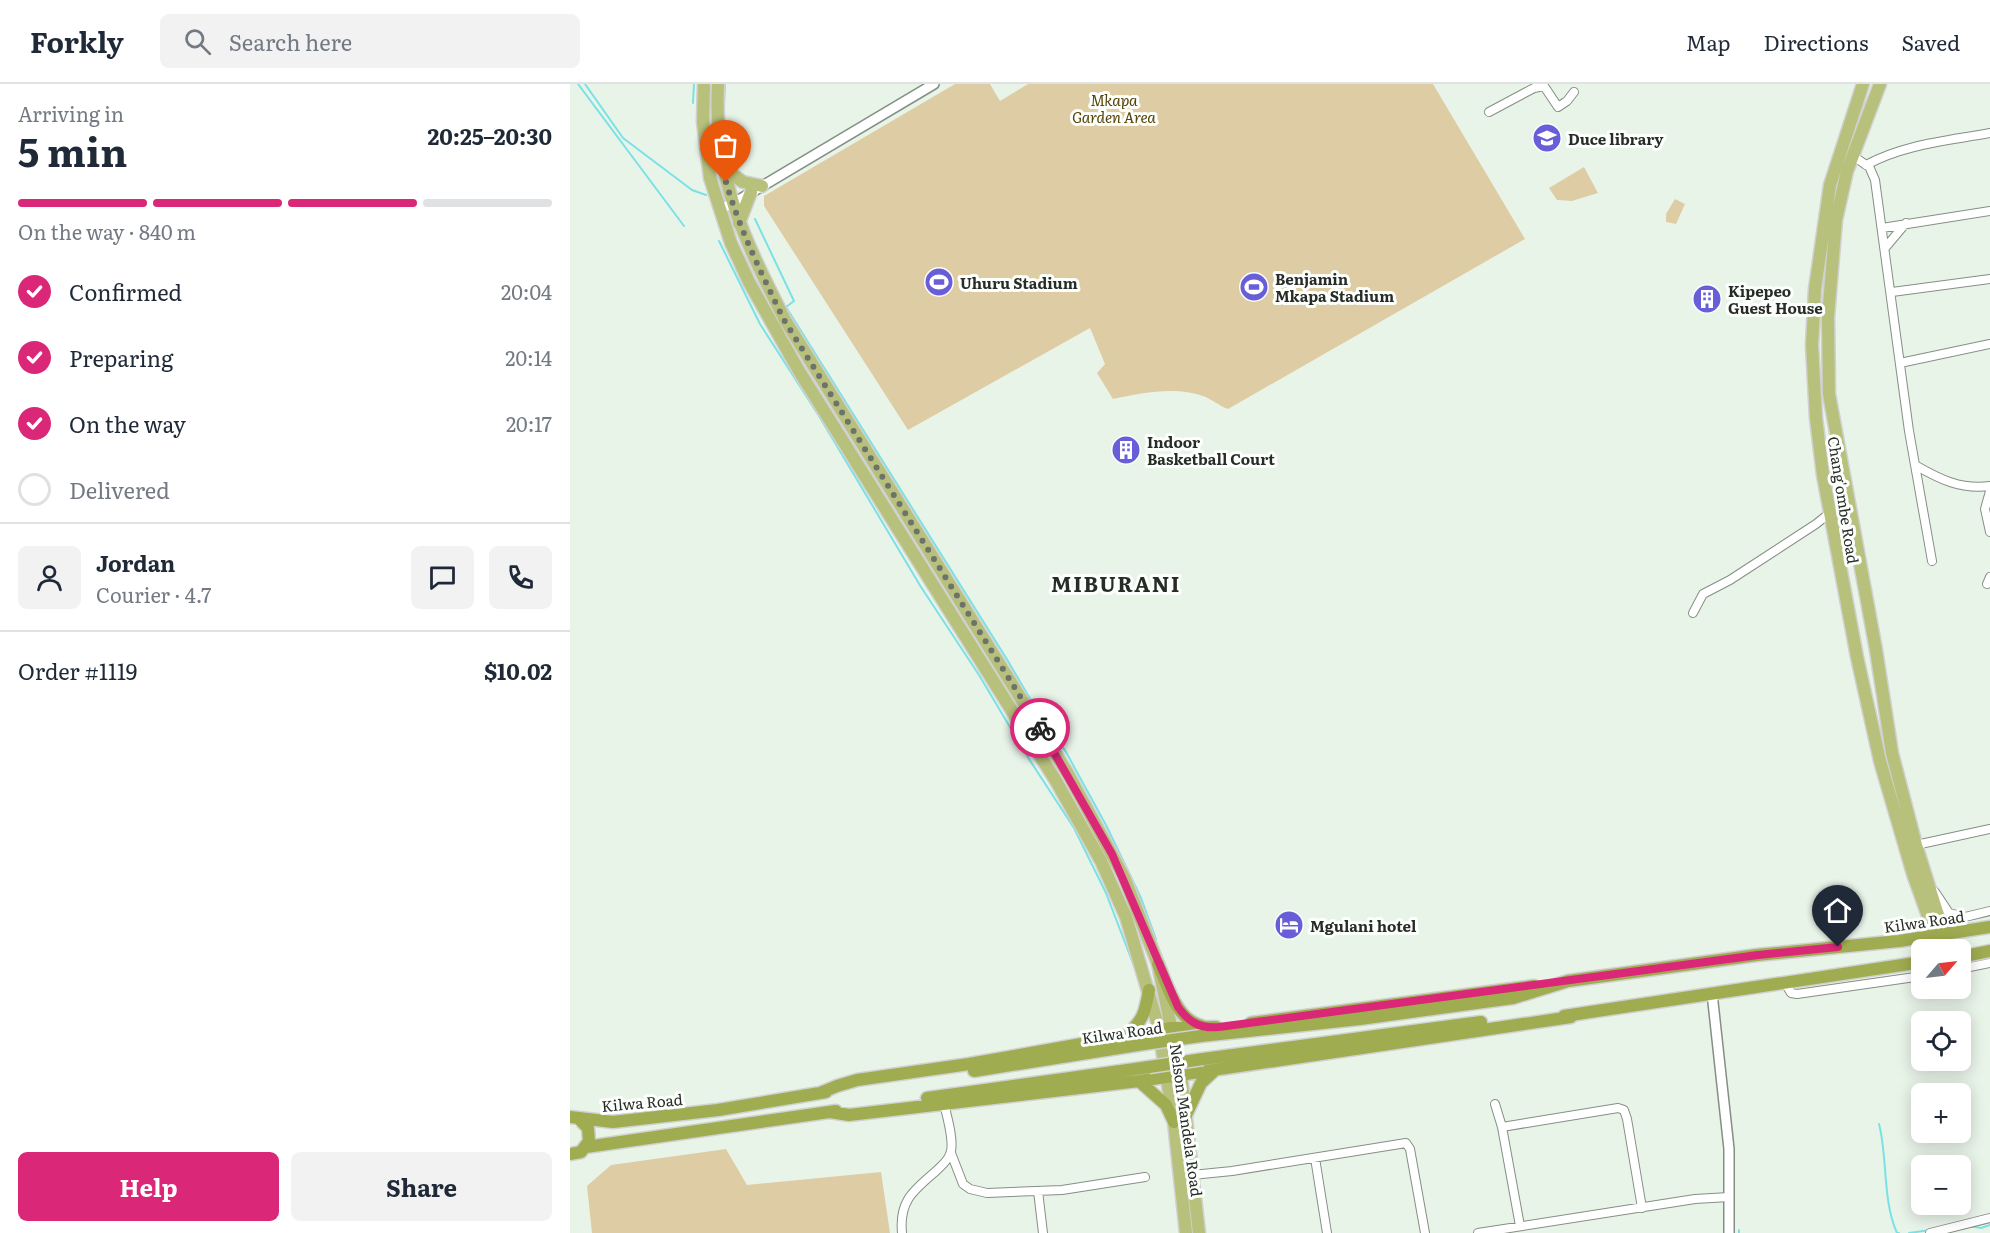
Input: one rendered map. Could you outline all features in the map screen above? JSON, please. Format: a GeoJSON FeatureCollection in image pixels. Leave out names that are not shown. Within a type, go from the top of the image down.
{"type":"FeatureCollection","features":[{"type":"Feature","properties":{"kind":"highway","name":"Kilwa Road"},"geometry":{"type":"LineString","coordinates":[[1914,939],[1990,927]]}},
{"type":"Feature","properties":{"kind":"highway","name":"Kilwa Road"},"geometry":{"type":"LineString","coordinates":[[575,1118],[613,1122],[718,1110],[1144,1044],[1360,1019],[1513,998],[1568,981],[1758,955],[1911,939]]}},
{"type":"Feature","properties":{"kind":"highway"},"geometry":{"type":"LineString","coordinates":[[1971,955],[1990,951]]}},
{"type":"Feature","properties":{"kind":"highway"},"geometry":{"type":"LineString","coordinates":[[1158,964],[1173,999],[1187,1020],[1212,1028]]}},
{"type":"Feature","properties":{"kind":"highway"},"geometry":{"type":"LineString","coordinates":[[830,1112],[849,1115],[1139,1081],[1911,964]]}},
{"type":"Feature","properties":{"kind":"highway"},"geometry":{"type":"LineString","coordinates":[[820,1093],[857,1080],[969,1064],[1127,1035],[1165,1030],[1212,1028],[1568,981]]}},
{"type":"Feature","properties":{"kind":"highway"},"geometry":{"type":"LineString","coordinates":[[1127,1035],[1140,1023],[1145,1014],[1149,990]]}},
{"type":"Feature","properties":{"kind":"highway"},"geometry":{"type":"LineString","coordinates":[[586,1147],[1530,1015],[1571,1017]]}},
{"type":"Feature","properties":{"kind":"highway"},"geometry":{"type":"LineString","coordinates":[[1186,1115],[1201,1083],[1216,1070]]}},
{"type":"Feature","properties":{"kind":"highway"},"geometry":{"type":"LineString","coordinates":[[1139,1081],[1166,1105],[1174,1122]]}},
{"type":"Feature","properties":{"kind":"highway"},"geometry":{"type":"LineString","coordinates":[[570,1154],[581,1152],[586,1147],[590,1135],[588,1128],[575,1118]]}},
{"type":"Feature","properties":{"kind":"main road","name":"Nelson Mandela Road"},"geometry":{"type":"LineString","coordinates":[[704,84],[705,154],[719,209],[731,243],[749,282],[799,371],[1056,781],[1086,833],[1126,917],[1149,990],[1165,1030]]}},
{"type":"Feature","properties":{"kind":"main road","name":"Nelson Mandela Road"},"geometry":{"type":"LineString","coordinates":[[718,84],[718,139],[722,167],[732,204],[754,260],[784,320],[1034,718],[1096,822],[1124,877],[1158,964],[1165,1030],[1174,1076],[1186,1115],[1199,1233]]}},
{"type":"Feature","properties":{"kind":"main road","name":"Chang'ombe Road"},"geometry":{"type":"LineString","coordinates":[[1863,84],[1830,185],[1815,289],[1812,345],[1816,418],[1823,475],[1848,612],[1880,761],[1913,874],[1946,939]]}},
{"type":"Feature","properties":{"kind":"main road","name":"Chang'ombe Road"},"geometry":{"type":"LineString","coordinates":[[1880,84],[1852,155],[1836,220],[1828,317],[1829,394],[1876,650],[1892,753],[1916,845],[1928,880],[1932,939]]}},
{"type":"Feature","properties":{"kind":"main road"},"geometry":{"type":"LineString","coordinates":[[722,167],[743,182],[762,186]]}},
{"type":"Feature","properties":{"kind":"main road"},"geometry":{"type":"LineString","coordinates":[[739,223],[751,192]]}},
{"type":"Feature","properties":{"kind":"main road"},"geometry":{"type":"LineString","coordinates":[[1914,939],[1922,932],[1932,911]]}},
{"type":"Feature","properties":{"kind":"main road","name":"Chang'ombe Road"},"geometry":{"type":"LineString","coordinates":[[1932,911],[1965,931]]}},
{"type":"Feature","properties":{"kind":"main road","name":"Nelson Mandela Road"},"geometry":{"type":"LineString","coordinates":[[1174,1076],[1174,1122],[1186,1233]]}},
{"type":"Feature","properties":{"kind":"street"},"geometry":{"type":"LineString","coordinates":[[719,209],[732,204],[933,84]]}},
{"type":"Feature","properties":{"kind":"street"},"geometry":{"type":"LineString","coordinates":[[1489,112],[1534,88],[1544,86],[1558,107],[1574,92]]}},
{"type":"Feature","properties":{"kind":"street"},"geometry":{"type":"LineString","coordinates":[[1866,165],[1880,157],[1913,146],[1990,133]]}},
{"type":"Feature","properties":{"kind":"street"},"geometry":{"type":"LineString","coordinates":[[1852,155],[1866,165],[1868,164],[1875,180],[1915,465],[1932,561]]}},
{"type":"Feature","properties":{"kind":"street"},"geometry":{"type":"LineString","coordinates":[[1882,228],[1990,211]]}},
{"type":"Feature","properties":{"kind":"street"},"geometry":{"type":"LineString","coordinates":[[1885,248],[1906,224]]}},
{"type":"Feature","properties":{"kind":"street"},"geometry":{"type":"LineString","coordinates":[[1892,292],[1990,279]]}},
{"type":"Feature","properties":{"kind":"street"},"geometry":{"type":"LineString","coordinates":[[1900,363],[1990,344]]}},
{"type":"Feature","properties":{"kind":"street"},"geometry":{"type":"LineString","coordinates":[[1915,465],[1938,478],[1959,486],[1978,488],[1990,486]]}},
{"type":"Feature","properties":{"kind":"street"},"geometry":{"type":"LineString","coordinates":[[1990,491],[1985,509],[1990,532]]}},
{"type":"Feature","properties":{"kind":"street"},"geometry":{"type":"LineString","coordinates":[[1693,613],[1703,594],[1730,580],[1831,512]]}},
{"type":"Feature","properties":{"kind":"street"},"geometry":{"type":"LineString","coordinates":[[1916,845],[1990,829]]}},
{"type":"Feature","properties":{"kind":"street"},"geometry":{"type":"LineString","coordinates":[[1928,880],[1950,913],[1965,917],[1990,911]]}},
{"type":"Feature","properties":{"kind":"street"},"geometry":{"type":"LineString","coordinates":[[1971,967],[1990,963]]}},
{"type":"Feature","properties":{"kind":"street"},"geometry":{"type":"LineString","coordinates":[[1785,983],[1791,993],[1797,994],[1911,978]]}},
{"type":"Feature","properties":{"kind":"street"},"geometry":{"type":"LineString","coordinates":[[1712,993],[1729,1149],[1729,1233]]}},
{"type":"Feature","properties":{"kind":"street"},"geometry":{"type":"LineString","coordinates":[[944,1104],[949,1125],[951,1153],[963,1184],[970,1189],[987,1193],[1062,1190],[1145,1177]]}},
{"type":"Feature","properties":{"kind":"street"},"geometry":{"type":"LineString","coordinates":[[1495,1104],[1502,1127],[1520,1226]]}},
{"type":"Feature","properties":{"kind":"street"},"geometry":{"type":"LineString","coordinates":[[1502,1127],[1618,1108],[1624,1110],[1642,1208]]}},
{"type":"Feature","properties":{"kind":"street"},"geometry":{"type":"LineString","coordinates":[[1192,1175],[1406,1143],[1410,1149],[1425,1233]]}},
{"type":"Feature","properties":{"kind":"street"},"geometry":{"type":"LineString","coordinates":[[902,1233],[900,1218],[904,1203],[917,1187],[944,1164],[951,1153]]}},
{"type":"Feature","properties":{"kind":"street"},"geometry":{"type":"LineString","coordinates":[[1315,1158],[1327,1233]]}},
{"type":"Feature","properties":{"kind":"street"},"geometry":{"type":"LineString","coordinates":[[1038,1191],[1043,1233]]}},
{"type":"Feature","properties":{"kind":"street"},"geometry":{"type":"LineString","coordinates":[[1478,1233],[1712,1197],[1729,1197]]}},
{"type":"Feature","properties":{"kind":"street"},"geometry":{"type":"LineString","coordinates":[[1930,1233],[1990,1218]]}},
{"type":"Feature","properties":{"kind":"green space","name":"Benjamin Mkapa Stadium"},"geometry":{"type":"Polygon","coordinates":[[[955,84],[990,84],[1000,101],[1028,84],[1433,84],[1525,239],[1228,409],[1203,396],[1181,391],[1147,393],[1113,399],[1097,373],[1105,364],[1090,328],[908,430],[764,206],[764,196],[955,84]]]}},
{"type":"Feature","properties":{"kind":"green space"},"geometry":{"type":"Polygon","coordinates":[[[1584,167],[1598,193],[1572,201],[1557,200],[1549,188],[1584,167]]]}},
{"type":"Feature","properties":{"kind":"green space"},"geometry":{"type":"Polygon","coordinates":[[[1675,199],[1685,204],[1676,224],[1666,222],[1666,214],[1675,199]]]}},
{"type":"Feature","properties":{"kind":"green space"},"geometry":{"type":"Polygon","coordinates":[[[726,1149],[747,1185],[881,1172],[890,1233],[592,1233],[587,1186],[611,1165],[726,1149]]]}},
{"type":"Feature","properties":{"kind":"waterway"},"geometry":{"type":"LineString","coordinates":[[578,84],[684,226]]}},
{"type":"Feature","properties":{"kind":"waterway"},"geometry":{"type":"LineString","coordinates":[[585,84],[623,138],[692,190],[706,195]]}},
{"type":"Feature","properties":{"kind":"waterway"},"geometry":{"type":"LineString","coordinates":[[693,103],[694,84]]}},
{"type":"Feature","properties":{"kind":"waterway"},"geometry":{"type":"LineString","coordinates":[[724,105],[725,84]]}},
{"type":"Feature","properties":{"kind":"waterway"},"geometry":{"type":"LineString","coordinates":[[725,129],[738,172]]}},
{"type":"Feature","properties":{"kind":"waterway"},"geometry":{"type":"LineString","coordinates":[[755,219],[794,301],[786,307],[1036,709],[1066,752],[1107,827],[1141,898],[1156,939]]}},
{"type":"Feature","properties":{"kind":"waterway"},"geometry":{"type":"LineString","coordinates":[[719,241],[760,324],[819,416],[921,587],[979,675],[1029,759],[1074,828],[1106,893],[1134,966]]}},
{"type":"Feature","properties":{"kind":"waterway"},"geometry":{"type":"LineString","coordinates":[[1879,1124],[1889,1207],[1892,1220],[1899,1233]]}},
{"type":"Feature","properties":{"kind":"waterway"},"geometry":{"type":"LineString","coordinates":[[1969,1226],[1981,1228],[1990,1225]]}},
{"type":"Feature","properties":{"kind":"waterway"},"geometry":{"type":"LineString","coordinates":[[1909,1233],[1930,1230]]}},
{"type":"Feature","properties":{"kind":"way so far"},"geometry":{"type":"LineString","coordinates":[[726,182],[754,260],[784,320],[1040,728]]}},
{"type":"Feature","properties":{"kind":"place","name":"Duce library"},"geometry":{"type":"Point","coordinates":[1547,138]}},
{"type":"Feature","properties":{"kind":"place","name":"Uhuru Stadium"},"geometry":{"type":"Point","coordinates":[939,282]}},
{"type":"Feature","properties":{"kind":"place","name":"Benjamin Mkapa Stadium"},"geometry":{"type":"Point","coordinates":[1254,287]}},
{"type":"Feature","properties":{"kind":"place","name":"Kipepeo Guest House"},"geometry":{"type":"Point","coordinates":[1707,299]}},
{"type":"Feature","properties":{"kind":"place","name":"Indoor Basketball Court"},"geometry":{"type":"Point","coordinates":[1126,450]}},
{"type":"Feature","properties":{"kind":"place","name":"Mgulani hotel"},"geometry":{"type":"Point","coordinates":[1289,925]}},
{"type":"Feature","properties":{"kind":"district","name":"MIBURANI"},"geometry":{"type":"Point","coordinates":[1116,582]}},
{"type":"Feature","properties":{"kind":"route"},"geometry":{"type":"LineString","coordinates":[[1040,728],[1096,822],[1124,877],[1173,999],[1187,1020],[1196,1024],[1212,1028],[1758,955],[1838,947]]}},
{"type":"Feature","properties":{"kind":"park label","name":"Mkapa Garden Area"},"geometry":{"type":"Point","coordinates":[1114,108]}}]}
